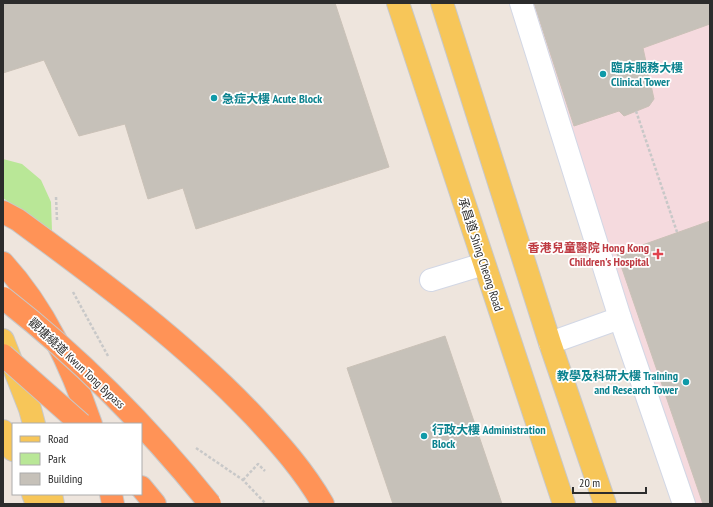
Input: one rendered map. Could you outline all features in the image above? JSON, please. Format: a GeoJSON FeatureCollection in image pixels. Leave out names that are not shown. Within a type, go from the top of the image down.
{"type":"FeatureCollection","features":[{"type":"Feature","properties":{"kind":"highway"},"geometry":{"type":"LineString","coordinates":[[3,212],[18,220],[105,284],[149,318],[191,354],[237,398],[283,447],[300,468],[323,504]]}},
{"type":"Feature","properties":{"kind":"highway"},"geometry":{"type":"LineString","coordinates":[[3,263],[32,301],[56,339],[74,377],[91,423]]}},
{"type":"Feature","properties":{"kind":"highway","name":"觀塘繞道 Kwun Tong Bypass"},"geometry":{"type":"LineString","coordinates":[[3,298],[62,347],[141,423]]}},
{"type":"Feature","properties":{"kind":"highway"},"geometry":{"type":"LineString","coordinates":[[3,355],[80,423]]}},
{"type":"Feature","properties":{"kind":"highway","name":"觀塘繞道 Kwun Tong Bypass"},"geometry":{"type":"LineString","coordinates":[[142,424],[210,504]]}},
{"type":"Feature","properties":{"kind":"highway"},"geometry":{"type":"LineString","coordinates":[[142,488],[155,504]]}},
{"type":"Feature","properties":{"kind":"main road","name":"承昌道 Shing Cheong Road"},"geometry":{"type":"LineString","coordinates":[[398,3],[564,504]]}},
{"type":"Feature","properties":{"kind":"main road"},"geometry":{"type":"LineString","coordinates":[[442,3],[550,343],[605,504]]}},
{"type":"Feature","properties":{"kind":"main road"},"geometry":{"type":"LineString","coordinates":[[3,340],[30,409],[34,423]]}},
{"type":"Feature","properties":{"kind":"main road"},"geometry":{"type":"LineString","coordinates":[[3,431],[12,448]]}},
{"type":"Feature","properties":{"kind":"lane"},"geometry":{"type":"LineString","coordinates":[[521,3],[620,318],[684,504]]}},
{"type":"Feature","properties":{"kind":"lane"},"geometry":{"type":"LineString","coordinates":[[431,280],[484,264]]}},
{"type":"Feature","properties":{"kind":"lane"},"geometry":{"type":"LineString","coordinates":[[550,343],[620,318]]}},
{"type":"Feature","properties":{"kind":"path"},"geometry":{"type":"LineString","coordinates":[[636,111],[677,232]]}},
{"type":"Feature","properties":{"kind":"path"},"geometry":{"type":"LineString","coordinates":[[56,196],[57,227]]}},
{"type":"Feature","properties":{"kind":"path"},"geometry":{"type":"LineString","coordinates":[[70,287],[109,357]]}},
{"type":"Feature","properties":{"kind":"path"},"geometry":{"type":"LineString","coordinates":[[194,447],[243,480],[266,504]]}},
{"type":"Feature","properties":{"kind":"path"},"geometry":{"type":"LineString","coordinates":[[243,480],[258,464],[266,471]]}},
{"type":"Feature","properties":{"kind":"shaded area","name":"香港兒童醫院 Hong Kong Children's Hospital"},"geometry":{"type":"Polygon","coordinates":[[[519,3],[710,3],[710,504],[693,504],[519,3]]]}},
{"type":"Feature","properties":{"kind":"green space"},"geometry":{"type":"Polygon","coordinates":[[[3,159],[22,164],[41,180],[51,202],[52,231],[3,198],[3,159]]]}},
{"type":"Feature","properties":{"kind":"building","name":"急症大樓 Acute Block"},"geometry":{"type":"Polygon","coordinates":[[[3,3],[335,3],[389,167],[196,229],[183,188],[148,199],[125,124],[79,136],[44,60],[3,73],[3,3]]]}},
{"type":"Feature","properties":{"kind":"building","name":"臨床服務大樓 Clinical Tower"},"geometry":{"type":"Polygon","coordinates":[[[534,3],[710,3],[710,24],[643,48],[654,99],[649,106],[624,116],[619,111],[574,126],[534,3]]]}},
{"type":"Feature","properties":{"kind":"building","name":"教學及科研大樓 Training and Research Tower"},"geometry":{"type":"Polygon","coordinates":[[[710,221],[710,504],[703,504],[617,254],[710,221]]]}},
{"type":"Feature","properties":{"kind":"building","name":"行政大樓 Administration Block"},"geometry":{"type":"Polygon","coordinates":[[[445,336],[502,504],[393,504],[347,368],[445,336]]]}},
{"type":"Feature","properties":{"kind":"place","name":"臨床服務大樓 Clinical Tower"},"geometry":{"type":"Point","coordinates":[603,74]}},
{"type":"Feature","properties":{"kind":"place","name":"急症大樓 Acute Block"},"geometry":{"type":"Point","coordinates":[214,98]}},
{"type":"Feature","properties":{"kind":"place","name":"香港兒童醫院 Hong Kong Children's Hospital"},"geometry":{"type":"Point","coordinates":[658,254]}},
{"type":"Feature","properties":{"kind":"place","name":"教學及科研大樓 Training and Research Tower"},"geometry":{"type":"Point","coordinates":[686,382]}},
{"type":"Feature","properties":{"kind":"place","name":"行政大樓 Administration Block"},"geometry":{"type":"Point","coordinates":[424,436]}}]}
